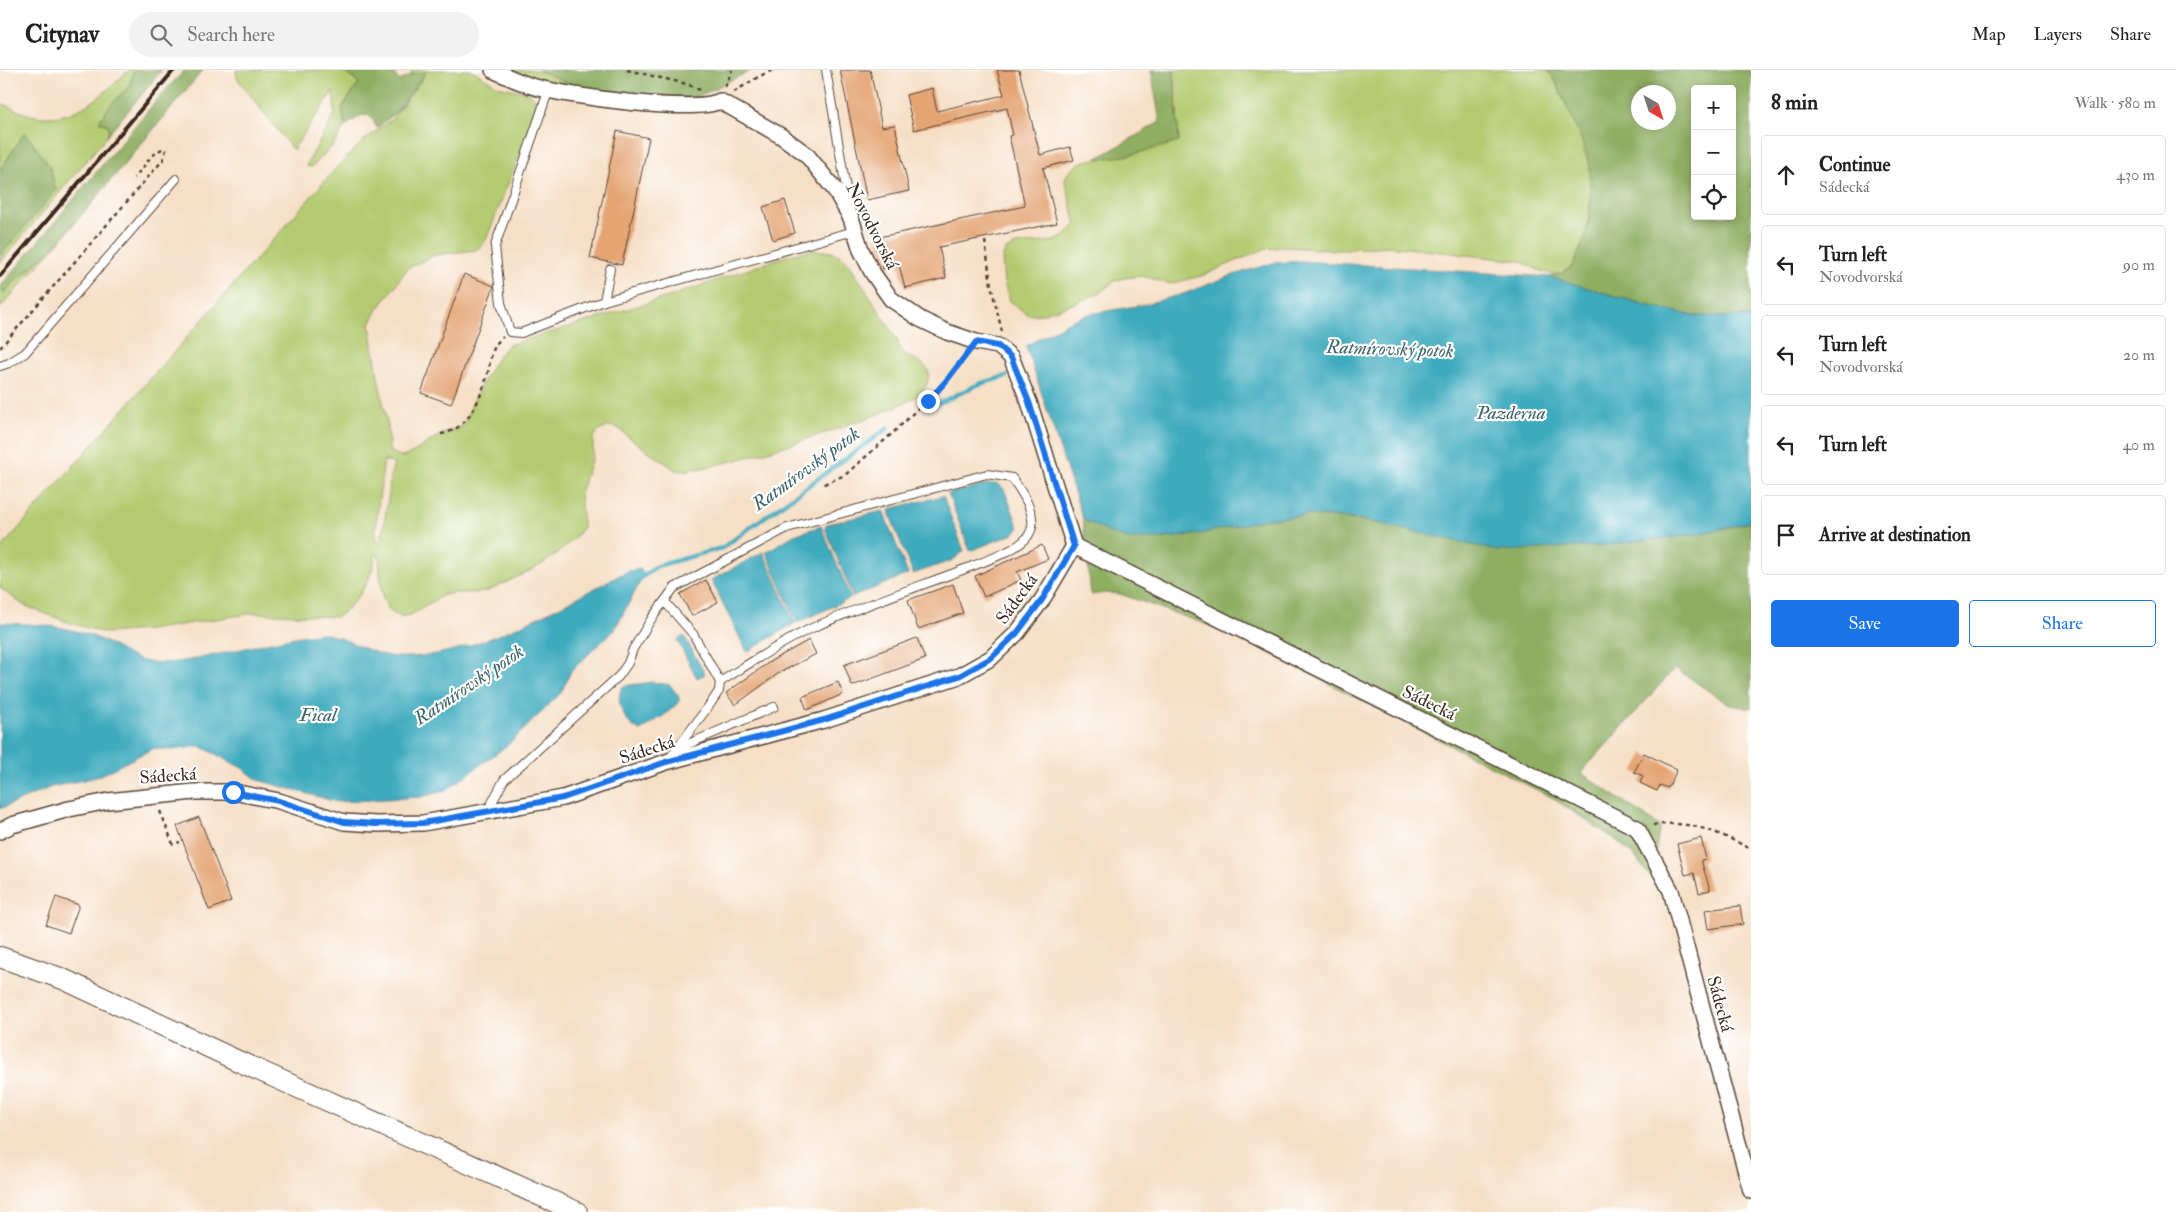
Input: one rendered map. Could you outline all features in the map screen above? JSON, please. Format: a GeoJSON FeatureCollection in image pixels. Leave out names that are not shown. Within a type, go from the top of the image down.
{"type":"FeatureCollection","features":[{"type":"Feature","properties":{"kind":"main road"},"geometry":{"type":"LineString","coordinates":[[0,957],[63,979],[238,1061],[577,1212]]}},
{"type":"Feature","properties":{"kind":"street"},"geometry":{"type":"LineString","coordinates":[[493,70],[535,87],[591,97],[679,106],[716,102]]}},
{"type":"Feature","properties":{"kind":"street","name":"Novodvorská"},"geometry":{"type":"LineString","coordinates":[[716,102],[781,136],[806,154],[835,190],[872,272],[891,299],[920,319],[947,332],[976,342],[998,346],[1011,357],[1029,402],[1074,546]]}},
{"type":"Feature","properties":{"kind":"street","name":"Sádecká"},"geometry":{"type":"LineString","coordinates":[[0,830],[69,809],[108,801],[154,795],[233,792],[279,801],[344,822],[376,824],[423,823],[563,798],[666,762],[824,720],[959,676],[991,658],[1017,633],[1042,600],[1074,546],[1637,828],[1671,891],[1751,1192]]}},
{"type":"Feature","properties":{"kind":"lane"},"geometry":{"type":"LineString","coordinates":[[549,90],[543,112],[495,246],[501,303],[510,332],[522,333],[604,301],[852,225],[826,70]]}},
{"type":"Feature","properties":{"kind":"lane"},"geometry":{"type":"LineString","coordinates":[[0,366],[25,353],[176,178]]}},
{"type":"Feature","properties":{"kind":"lane"},"geometry":{"type":"LineString","coordinates":[[604,301],[610,269]]}},
{"type":"Feature","properties":{"kind":"lane"},"geometry":{"type":"LineString","coordinates":[[486,812],[504,780],[619,676],[652,618],[674,588],[788,528],[987,474],[1012,478],[1032,513],[1032,526],[1029,536],[1020,545],[987,560],[812,628],[720,682]]}},
{"type":"Feature","properties":{"kind":"lane"},"geometry":{"type":"LineString","coordinates":[[665,602],[693,634],[720,682],[719,691],[666,762]]}},
{"type":"Feature","properties":{"kind":"lane"},"geometry":{"type":"LineString","coordinates":[[677,749],[774,707]]}},
{"type":"Feature","properties":{"kind":"path"},"geometry":{"type":"LineString","coordinates":[[627,70],[687,84],[700,90],[716,102]]}},
{"type":"Feature","properties":{"kind":"path"},"geometry":{"type":"LineString","coordinates":[[716,102],[732,70]]}},
{"type":"Feature","properties":{"kind":"path"},"geometry":{"type":"LineString","coordinates":[[716,102],[758,76],[773,70]]}},
{"type":"Feature","properties":{"kind":"path"},"geometry":{"type":"LineString","coordinates":[[0,348],[163,160],[166,150],[163,148],[152,156],[134,178]]}},
{"type":"Feature","properties":{"kind":"path"},"geometry":{"type":"LineString","coordinates":[[985,241],[991,284],[1003,333]]}},
{"type":"Feature","properties":{"kind":"path"},"geometry":{"type":"LineString","coordinates":[[441,434],[451,433],[468,418],[484,386],[496,342],[510,332]]}},
{"type":"Feature","properties":{"kind":"path"},"geometry":{"type":"LineString","coordinates":[[824,484],[845,475],[894,432],[947,380],[976,342]]}},
{"type":"Feature","properties":{"kind":"path"},"geometry":{"type":"LineString","coordinates":[[154,795],[173,844],[180,842]]}},
{"type":"Feature","properties":{"kind":"path"},"geometry":{"type":"LineString","coordinates":[[1637,828],[1669,823],[1714,830],[1751,849]]}},
{"type":"Feature","properties":{"kind":"green space"},"geometry":{"type":"Polygon","coordinates":[[[129,70],[134,70],[129,87],[110,105],[100,122],[109,126],[108,135],[0,263],[0,256],[56,190],[25,132],[0,170],[0,103],[35,116],[60,116],[82,108],[93,101],[129,70]]]}},
{"type":"Feature","properties":{"kind":"green space"},"geometry":{"type":"Polygon","coordinates":[[[134,70],[162,70],[108,135],[109,126],[99,121],[110,105],[129,87],[134,70]]]}},
{"type":"Feature","properties":{"kind":"green space"},"geometry":{"type":"Polygon","coordinates":[[[185,70],[203,70],[61,240],[3,293],[0,287],[161,95],[185,70]]]}},
{"type":"Feature","properties":{"kind":"green space"},"geometry":{"type":"Polygon","coordinates":[[[236,70],[341,70],[359,83],[342,107],[345,126],[335,143],[312,167],[306,166],[335,114],[333,91],[293,150],[237,78],[236,70]]]}},
{"type":"Feature","properties":{"kind":"green space"},"geometry":{"type":"Polygon","coordinates":[[[343,70],[392,70],[399,81],[412,74],[426,72],[396,112],[377,128],[371,116],[362,115],[345,126],[342,108],[359,83],[343,70]]]}},
{"type":"Feature","properties":{"kind":"green space"},"geometry":{"type":"Polygon","coordinates":[[[412,70],[472,70],[498,86],[530,93],[535,99],[536,112],[487,238],[482,246],[475,250],[435,255],[408,268],[378,309],[370,324],[388,426],[389,451],[403,457],[438,436],[463,426],[488,372],[508,345],[668,297],[789,255],[812,250],[831,252],[842,256],[849,263],[898,341],[899,347],[928,370],[928,380],[924,389],[920,394],[905,403],[840,428],[759,454],[722,464],[693,469],[674,469],[618,428],[610,426],[600,430],[593,438],[593,455],[580,493],[583,527],[567,545],[540,565],[492,589],[483,592],[446,594],[419,611],[406,616],[394,614],[385,602],[381,586],[378,554],[375,555],[371,573],[363,590],[351,605],[337,617],[253,613],[149,630],[105,633],[70,623],[23,605],[0,588],[0,551],[2,547],[339,165],[362,142],[392,119],[426,73],[412,74],[412,70]],[[384,460],[376,523],[377,542],[381,541],[390,476],[394,464],[384,460]]]}},
{"type":"Feature","properties":{"kind":"green space"},"geometry":{"type":"Polygon","coordinates":[[[510,70],[538,70],[571,84],[533,79],[510,70]]]}},
{"type":"Feature","properties":{"kind":"green space"},"geometry":{"type":"Polygon","coordinates":[[[538,70],[752,70],[689,101],[628,97],[571,84],[538,70]]]}},
{"type":"Feature","properties":{"kind":"green space"},"geometry":{"type":"Polygon","coordinates":[[[1151,70],[1174,70],[1179,142],[1125,156],[1096,159],[1160,122],[1151,70]]]}},
{"type":"Feature","properties":{"kind":"green space"},"geometry":{"type":"Polygon","coordinates":[[[1174,70],[1547,70],[1554,78],[1574,121],[1584,144],[1590,166],[1590,207],[1584,241],[1578,256],[1572,267],[1563,273],[1552,274],[1520,261],[1388,246],[1338,250],[1284,247],[1264,249],[1204,275],[1170,284],[1142,276],[1124,278],[1114,281],[1101,292],[1076,303],[1041,314],[1028,315],[1010,301],[1004,283],[1002,258],[1006,250],[1016,245],[1053,241],[1061,238],[1076,225],[1065,180],[1067,174],[1081,162],[1104,157],[1125,156],[1179,142],[1174,70]]]}},
{"type":"Feature","properties":{"kind":"green space"},"geometry":{"type":"Polygon","coordinates":[[[1547,70],[1751,70],[1751,317],[1694,316],[1646,305],[1550,277],[1562,273],[1573,266],[1584,240],[1590,215],[1590,167],[1580,136],[1554,78],[1547,70]]]}},
{"type":"Feature","properties":{"kind":"green space"},"geometry":{"type":"Polygon","coordinates":[[[25,132],[50,167],[56,190],[0,256],[0,170],[25,132]]]}},
{"type":"Feature","properties":{"kind":"green space"},"geometry":{"type":"Polygon","coordinates":[[[61,240],[0,308],[0,288],[3,293],[61,240]]]}},
{"type":"Feature","properties":{"kind":"green space"},"geometry":{"type":"Polygon","coordinates":[[[1309,515],[1596,546],[1697,534],[1751,522],[1751,708],[1729,705],[1675,668],[1581,773],[1660,826],[1651,878],[1635,857],[1616,840],[1551,797],[1228,632],[1120,594],[1105,593],[1091,595],[1083,519],[1112,534],[1156,539],[1199,534],[1266,519],[1309,515]]]}},
{"type":"Feature","properties":{"kind":"water","name":"Pazderna"},"geometry":{"type":"Polygon","coordinates":[[[1301,261],[1550,277],[1646,305],[1694,316],[1751,317],[1751,522],[1697,534],[1596,546],[1499,551],[1359,519],[1309,515],[1266,519],[1199,534],[1156,539],[1128,539],[1112,534],[1083,519],[1026,346],[1070,321],[1089,314],[1142,305],[1183,294],[1230,276],[1273,263],[1301,261]]]}},
{"type":"Feature","properties":{"kind":"water"},"geometry":{"type":"Polygon","coordinates":[[[988,484],[998,484],[1004,489],[1019,528],[1013,534],[970,551],[948,494],[988,484]]]}},
{"type":"Feature","properties":{"kind":"water"},"geometry":{"type":"Polygon","coordinates":[[[943,496],[964,551],[953,560],[913,574],[889,509],[943,496]]]}},
{"type":"Feature","properties":{"kind":"water"},"geometry":{"type":"Polygon","coordinates":[[[883,511],[908,574],[853,597],[825,528],[827,524],[883,511]]]}},
{"type":"Feature","properties":{"kind":"water"},"geometry":{"type":"Polygon","coordinates":[[[821,526],[851,598],[797,623],[766,552],[794,535],[821,526]]]}},
{"type":"Feature","properties":{"kind":"water"},"geometry":{"type":"Polygon","coordinates":[[[763,552],[795,623],[747,652],[711,580],[763,552]]]}},
{"type":"Feature","properties":{"kind":"water","name":"Fical"},"geometry":{"type":"Polygon","coordinates":[[[640,569],[644,575],[615,629],[571,671],[561,693],[509,744],[445,791],[420,797],[337,802],[258,780],[242,768],[200,746],[171,750],[154,748],[97,777],[51,787],[0,809],[0,623],[37,625],[73,630],[104,641],[135,658],[158,663],[187,660],[321,633],[340,638],[387,656],[425,656],[455,650],[516,628],[628,571],[640,569]]]}},
{"type":"Feature","properties":{"kind":"water"},"geometry":{"type":"Polygon","coordinates":[[[684,636],[705,674],[697,678],[677,640],[684,636]]]}},
{"type":"Feature","properties":{"kind":"water"},"geometry":{"type":"Polygon","coordinates":[[[652,682],[670,685],[679,697],[679,702],[666,714],[640,731],[625,718],[620,705],[620,692],[623,686],[652,682]]]}},
{"type":"Feature","properties":{"kind":"building"},"geometry":{"type":"Polygon","coordinates":[[[840,70],[870,70],[882,127],[895,125],[909,191],[867,200],[840,70]]]}},
{"type":"Feature","properties":{"kind":"building"},"geometry":{"type":"Polygon","coordinates":[[[997,70],[1019,70],[1040,155],[1070,147],[1074,160],[1043,168],[1057,223],[939,247],[946,278],[905,288],[899,265],[883,269],[875,238],[1025,206],[1009,136],[1013,135],[1007,108],[914,130],[906,95],[932,88],[937,111],[1004,95],[997,70]]]}},
{"type":"Feature","properties":{"kind":"building"},"geometry":{"type":"Polygon","coordinates":[[[617,131],[649,138],[622,265],[590,258],[617,131]]]}},
{"type":"Feature","properties":{"kind":"building"},"geometry":{"type":"Polygon","coordinates":[[[785,200],[795,233],[773,240],[763,207],[785,200]]]}},
{"type":"Feature","properties":{"kind":"building"},"geometry":{"type":"Polygon","coordinates":[[[464,274],[494,286],[451,404],[421,393],[464,274]]]}},
{"type":"Feature","properties":{"kind":"building"},"geometry":{"type":"Polygon","coordinates":[[[1042,545],[1048,559],[1017,572],[1021,580],[984,597],[975,576],[1042,545]]]}},
{"type":"Feature","properties":{"kind":"building"},"geometry":{"type":"Polygon","coordinates":[[[706,580],[718,602],[692,616],[680,594],[706,580]]]}},
{"type":"Feature","properties":{"kind":"building"},"geometry":{"type":"Polygon","coordinates":[[[953,584],[963,613],[918,629],[908,600],[953,584]]]}},
{"type":"Feature","properties":{"kind":"building"},"geometry":{"type":"Polygon","coordinates":[[[917,638],[925,659],[852,686],[844,665],[917,638]]]}},
{"type":"Feature","properties":{"kind":"building"},"geometry":{"type":"Polygon","coordinates":[[[809,640],[816,654],[779,673],[735,705],[726,693],[771,661],[809,640]]]}},
{"type":"Feature","properties":{"kind":"building"},"geometry":{"type":"Polygon","coordinates":[[[838,682],[843,694],[807,710],[802,697],[838,682]]]}},
{"type":"Feature","properties":{"kind":"building"},"geometry":{"type":"Polygon","coordinates":[[[1644,753],[1677,770],[1668,788],[1660,785],[1657,791],[1640,783],[1643,776],[1634,772],[1644,753]]]}},
{"type":"Feature","properties":{"kind":"building"},"geometry":{"type":"Polygon","coordinates":[[[199,817],[231,901],[209,910],[177,826],[199,817]]]}},
{"type":"Feature","properties":{"kind":"building"},"geometry":{"type":"Polygon","coordinates":[[[1701,838],[1706,859],[1701,860],[1710,890],[1699,893],[1694,873],[1685,875],[1677,844],[1701,838]]]}},
{"type":"Feature","properties":{"kind":"building"},"geometry":{"type":"Polygon","coordinates":[[[56,897],[79,905],[69,933],[46,925],[56,897]]]}},
{"type":"Feature","properties":{"kind":"building"},"geometry":{"type":"Polygon","coordinates":[[[1740,906],[1743,924],[1708,929],[1705,910],[1740,906]]]}},
{"type":"Feature","properties":{"kind":"waterway","name":"Ratmírovský potok"},"geometry":{"type":"LineString","coordinates":[[933,406],[979,384],[1007,376]]}},
{"type":"Feature","properties":{"kind":"waterway","name":"Ratmírovský potok"},"geometry":{"type":"LineString","coordinates":[[640,579],[657,566],[722,548],[888,428]]}},
{"type":"Feature","properties":{"kind":"railway"},"geometry":{"type":"LineString","coordinates":[[0,276],[174,70]]}},
{"type":"Feature","properties":{"kind":"route"},"geometry":{"type":"LineString","coordinates":[[233,792],[279,801],[344,822],[376,824],[423,823],[486,812],[563,798],[666,762],[824,720],[959,676],[991,658],[1017,633],[1042,600],[1074,546],[1029,402],[1011,357],[998,346],[976,342],[928,401]]}}]}
